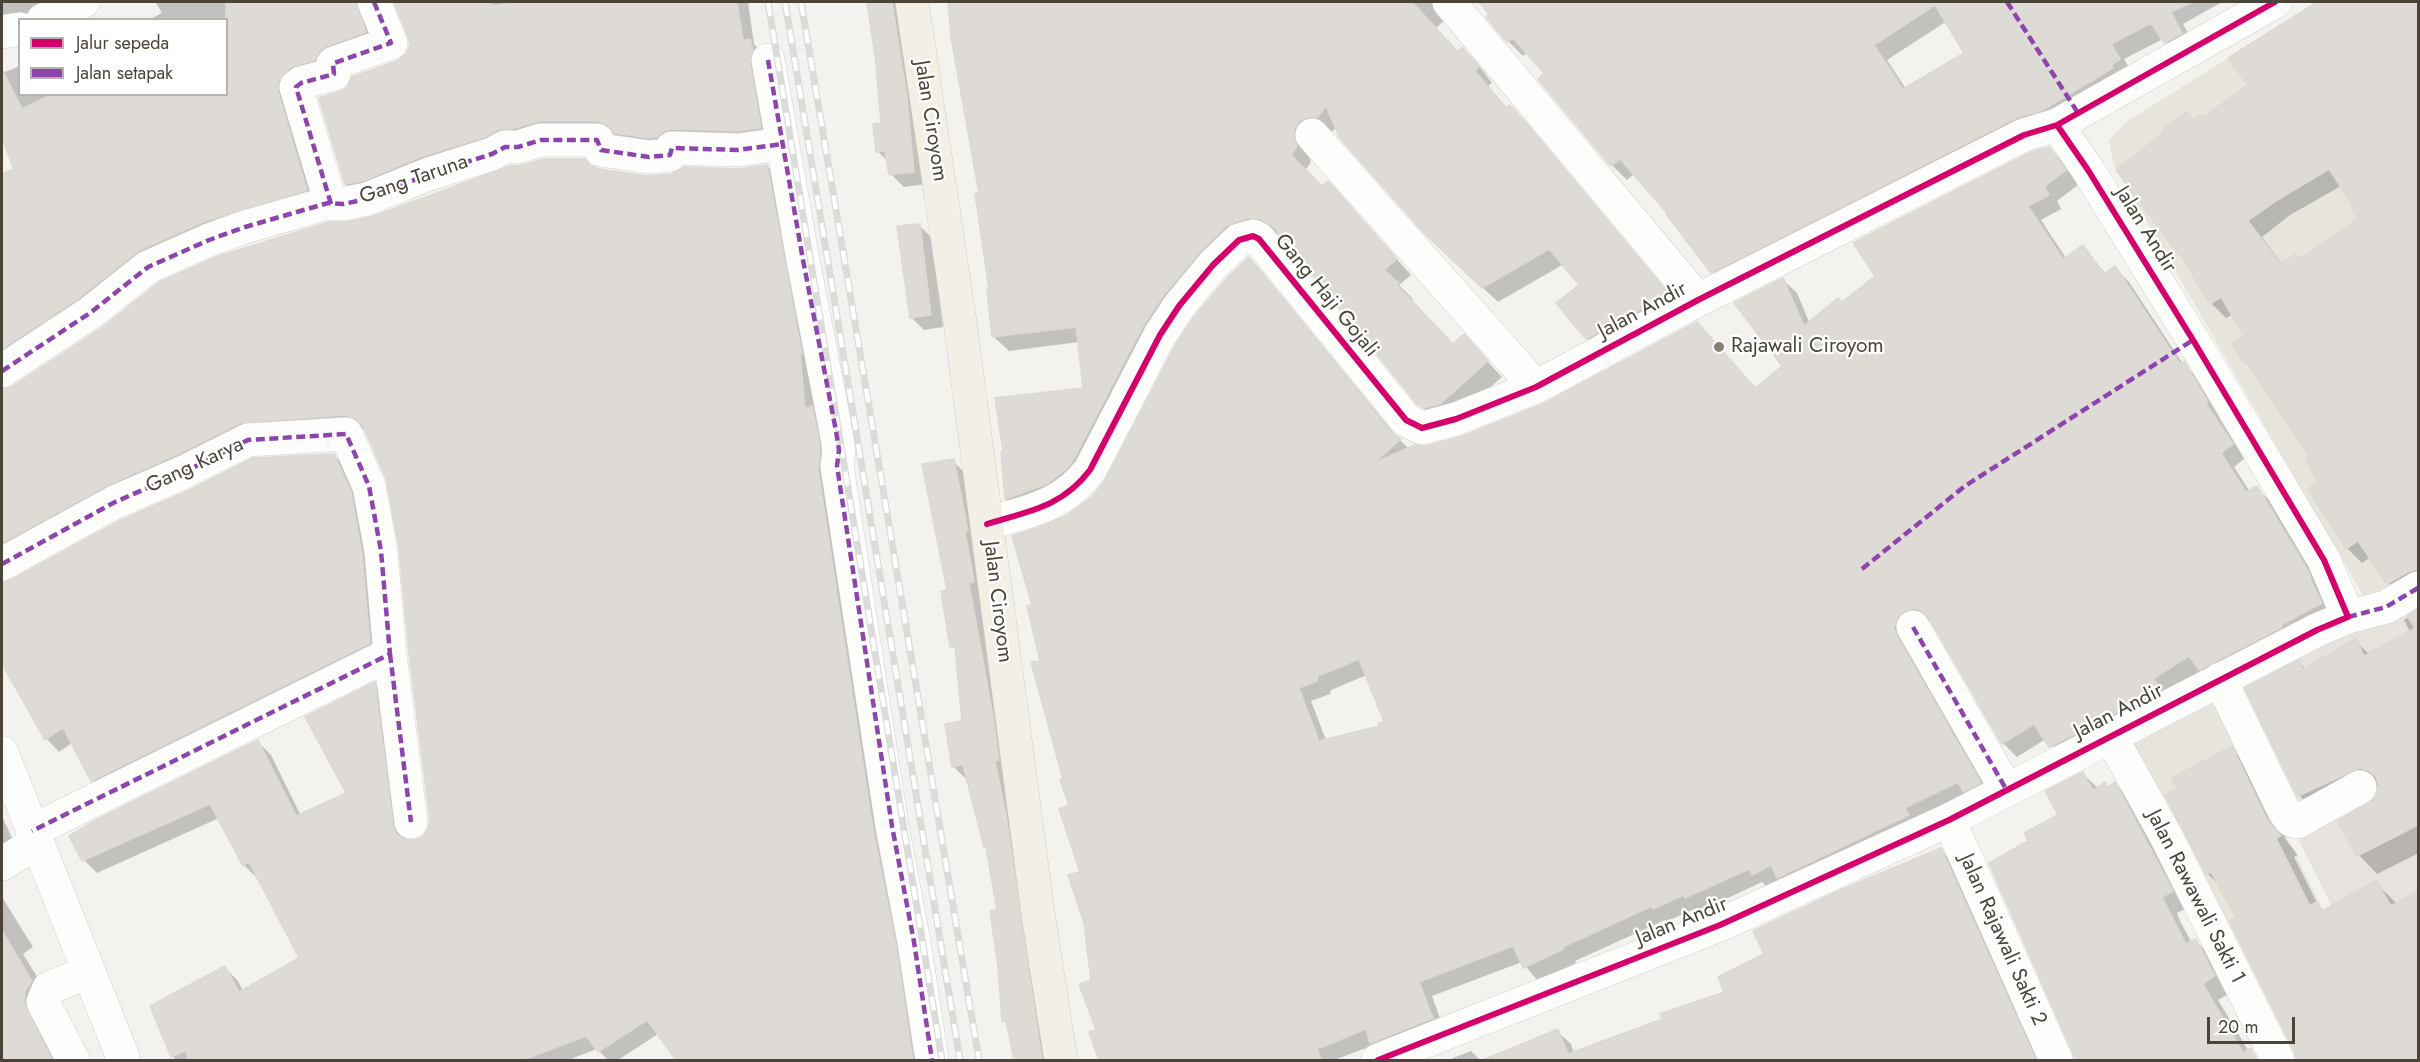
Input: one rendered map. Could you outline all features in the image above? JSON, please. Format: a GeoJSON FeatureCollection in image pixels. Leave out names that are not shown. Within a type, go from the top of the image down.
{"type":"FeatureCollection","features":[{"type":"Feature","properties":{"kind":"main road","name":"Jalan Ciroyom"},"geometry":{"type":"LineString","coordinates":[[912,2],[960,322],[1038,914],[1060,1060]]}},
{"type":"Feature","properties":{"kind":"street"},"geometry":{"type":"LineString","coordinates":[[47,18],[83,2]]}},
{"type":"Feature","properties":{"kind":"street"},"geometry":{"type":"LineString","coordinates":[[331,204],[296,87],[301,83],[334,75],[334,63],[391,43],[374,2]]}},
{"type":"Feature","properties":{"kind":"street"},"geometry":{"type":"LineString","coordinates":[[1449,2],[1698,300]]}},
{"type":"Feature","properties":{"kind":"street","name":"Jalan Andir"},"geometry":{"type":"LineString","coordinates":[[1536,387],[1698,300],[2025,135],[2057,125],[2275,2]]}},
{"type":"Feature","properties":{"kind":"street"},"geometry":{"type":"LineString","coordinates":[[2,32],[18,29]]}},
{"type":"Feature","properties":{"kind":"street"},"geometry":{"type":"LineString","coordinates":[[768,60],[836,431],[839,450],[837,466],[862,632],[932,1060]]}},
{"type":"Feature","properties":{"kind":"street","name":"Jalan Andir"},"geometry":{"type":"LineString","coordinates":[[1378,1060],[1720,925],[1949,820],[2220,679],[2348,617],[2318,550],[2187,330],[2088,170],[2057,125]]}},
{"type":"Feature","properties":{"kind":"street"},"geometry":{"type":"LineString","coordinates":[[1312,135],[1536,387]]}},
{"type":"Feature","properties":{"kind":"street","name":"Gang Taruna"},"geometry":{"type":"LineString","coordinates":[[2,371],[90,313],[148,267],[245,227],[331,204],[367,199],[429,174],[492,154],[505,147],[518,147],[541,140],[597,140],[601,150],[649,157],[670,155],[672,148],[738,150],[782,144]]}},
{"type":"Feature","properties":{"kind":"street","name":"Gang Haji Gojali"},"geometry":{"type":"LineString","coordinates":[[987,524],[1054,503],[1077,487],[1090,470],[1160,335],[1179,306],[1213,265],[1239,240],[1248,237],[1253,236],[1259,240],[1406,420],[1422,428],[1456,419],[1536,387]]}},
{"type":"Feature","properties":{"kind":"street","name":"Gang Karya"},"geometry":{"type":"LineString","coordinates":[[2,564],[115,502],[184,472],[248,440],[346,434],[369,486],[381,551],[390,654]]}},
{"type":"Feature","properties":{"kind":"street"},"geometry":{"type":"LineString","coordinates":[[2348,617],[2386,607],[2418,588]]}},
{"type":"Feature","properties":{"kind":"street"},"geometry":{"type":"LineString","coordinates":[[1913,627],[2006,789]]}},
{"type":"Feature","properties":{"kind":"street"},"geometry":{"type":"LineString","coordinates":[[2,864],[34,837],[390,654],[411,822]]}},
{"type":"Feature","properties":{"kind":"street"},"geometry":{"type":"LineString","coordinates":[[2220,679],[2284,812],[2291,820],[2297,822],[2360,787]]}},
{"type":"Feature","properties":{"kind":"street","name":"Jalan Rawawali Sakti 1"},"geometry":{"type":"LineString","coordinates":[[2110,735],[2166,836],[2278,1060]]}},
{"type":"Feature","properties":{"kind":"street"},"geometry":{"type":"LineString","coordinates":[[2,753],[124,1060]]}},
{"type":"Feature","properties":{"kind":"street","name":"Jalan Rajawali Sakti 2"},"geometry":{"type":"LineString","coordinates":[[1949,820],[2056,1060]]}},
{"type":"Feature","properties":{"kind":"street"},"geometry":{"type":"LineString","coordinates":[[73,1060],[42,1002],[49,988],[88,972]]}},
{"type":"Feature","properties":{"kind":"shaded area"},"geometry":{"type":"Polygon","coordinates":[[[2318,2],[2418,2],[2418,580],[2371,609],[2114,165],[2109,140],[2129,120],[2318,2]]]}},
{"type":"Feature","properties":{"kind":"shaded area"},"geometry":{"type":"Polygon","coordinates":[[[2418,592],[2418,1060],[2408,1060],[2226,693],[2418,592]]]}},
{"type":"Feature","properties":{"kind":"shaded area"},"geometry":{"type":"Polygon","coordinates":[[[2218,700],[2398,1060],[2294,1060],[2126,746],[2218,700]]]}},
{"type":"Feature","properties":{"kind":"building"},"geometry":{"type":"Polygon","coordinates":[[[226,2],[356,2],[366,32],[327,46],[320,51],[315,60],[289,68],[278,82],[278,92],[307,190],[203,222],[140,250],[79,298],[2,349],[2,174],[14,169],[2,138],[2,69],[22,109],[49,96],[228,96],[228,18],[226,18],[226,2]]]}},
{"type":"Feature","properties":{"kind":"building"},"geometry":{"type":"Polygon","coordinates":[[[394,2],[492,2],[492,6],[519,2],[737,2],[743,40],[750,39],[753,50],[750,63],[761,128],[737,131],[672,129],[664,131],[657,137],[649,138],[614,133],[608,125],[597,121],[541,121],[497,130],[485,137],[423,156],[362,181],[345,184],[319,98],[347,88],[352,77],[397,61],[406,54],[410,45],[408,36],[394,2]]]}},
{"type":"Feature","properties":{"kind":"building"},"geometry":{"type":"Polygon","coordinates":[[[867,2],[892,2],[907,97],[914,172],[889,175],[885,151],[876,152],[873,124],[881,123],[876,63],[867,2]]]}},
{"type":"Feature","properties":{"kind":"building"},"geometry":{"type":"Polygon","coordinates":[[[948,2],[1412,2],[1458,52],[1462,47],[1479,67],[1475,71],[1506,108],[1510,105],[1669,294],[1586,339],[1556,303],[1579,285],[1549,249],[1482,288],[1425,234],[1339,137],[1326,106],[1318,117],[1308,117],[1299,121],[1294,130],[1297,146],[1291,155],[1322,186],[1328,181],[1397,259],[1384,270],[1399,283],[1397,285],[1453,344],[1464,334],[1488,361],[1440,404],[1424,408],[1418,405],[1274,227],[1261,219],[1248,218],[1226,226],[1199,253],[1163,296],[1143,326],[1074,459],[1066,469],[1047,484],[1005,499],[1001,452],[1003,451],[995,398],[1083,388],[1076,327],[992,337],[987,289],[989,289],[975,194],[979,193],[951,37],[948,2]]]}},
{"type":"Feature","properties":{"kind":"building"},"geometry":{"type":"Polygon","coordinates":[[[1479,2],[2192,2],[2171,12],[2182,33],[2164,43],[2151,23],[2111,44],[2120,59],[2112,64],[2113,68],[2043,110],[2016,118],[1711,273],[1667,213],[1620,159],[1611,166],[1538,79],[1544,73],[1513,38],[1507,42],[1486,17],[1489,14],[1479,2]],[[1935,5],[1874,45],[1903,89],[1964,53],[1935,5]]]}},
{"type":"Feature","properties":{"kind":"building"},"geometry":{"type":"Polygon","coordinates":[[[2317,2],[2418,2],[2418,569],[2387,584],[2358,541],[2346,549],[2308,489],[2318,482],[2306,460],[2310,457],[2247,363],[2245,364],[2231,344],[2244,336],[2221,297],[2210,304],[2180,253],[2178,254],[2116,170],[2166,131],[2163,128],[2187,111],[2193,120],[2200,115],[2202,118],[2248,85],[2228,58],[2317,2]],[[2329,169],[2248,221],[2281,264],[2296,254],[2300,259],[2358,219],[2351,208],[2353,206],[2329,169]]]}},
{"type":"Feature","properties":{"kind":"building"},"geometry":{"type":"Polygon","coordinates":[[[2049,147],[2066,170],[2044,187],[2049,195],[2028,206],[2063,259],[2083,245],[2104,274],[2115,266],[2180,364],[2184,361],[2208,402],[2206,404],[2233,444],[2221,453],[2246,492],[2257,486],[2310,574],[2322,603],[2281,625],[2282,627],[2199,670],[2189,656],[2154,678],[2160,690],[2049,747],[2034,724],[2002,744],[1929,618],[1922,611],[1914,608],[1904,611],[1897,618],[1894,628],[1897,636],[1981,783],[1963,792],[1958,782],[1905,808],[1909,815],[1777,878],[1771,865],[1752,875],[1749,869],[1685,898],[1684,895],[1653,909],[1652,906],[1523,968],[1513,946],[1419,982],[1433,1018],[1370,1043],[1366,1029],[1317,1049],[1322,1060],[1099,1060],[1089,1032],[1096,1030],[1079,984],[1091,980],[1084,923],[1068,875],[1080,872],[1059,809],[1069,805],[1060,780],[1063,779],[1031,662],[1040,661],[1027,606],[1032,605],[1012,536],[1066,516],[1092,497],[1104,482],[1176,344],[1194,317],[1227,278],[1249,257],[1391,432],[1401,439],[1374,463],[1415,445],[1427,446],[1463,436],[1543,404],[1697,322],[1755,388],[1782,366],[1734,303],[1783,278],[1804,326],[1838,298],[1842,302],[1875,276],[1853,243],[2031,152],[2049,147]],[[1359,659],[1318,676],[1317,681],[1299,688],[1319,741],[1379,726],[1379,723],[1384,722],[1359,659]]]}},
{"type":"Feature","properties":{"kind":"building"},"geometry":{"type":"Polygon","coordinates":[[[544,159],[585,159],[598,169],[647,176],[672,174],[684,167],[738,169],[767,165],[802,354],[800,355],[805,408],[812,406],[818,434],[820,450],[818,469],[873,829],[896,945],[913,1060],[676,1060],[647,1020],[598,1052],[586,1036],[523,1060],[189,1060],[185,1051],[171,1057],[150,1006],[225,966],[239,992],[299,958],[249,862],[243,866],[210,804],[82,861],[69,836],[98,819],[258,740],[296,816],[346,793],[305,717],[375,682],[393,825],[396,834],[404,839],[414,840],[423,837],[430,820],[409,652],[399,548],[386,478],[363,426],[355,418],[345,415],[240,423],[106,486],[2,543],[2,389],[12,387],[100,329],[158,283],[216,257],[329,222],[347,222],[371,217],[510,166],[544,159]]]}},
{"type":"Feature","properties":{"kind":"building"},"geometry":{"type":"Polygon","coordinates":[[[920,224],[931,315],[910,318],[897,226],[920,224]]]}},
{"type":"Feature","properties":{"kind":"building"},"geometry":{"type":"Polygon","coordinates":[[[334,454],[351,492],[362,554],[370,643],[91,781],[63,728],[45,740],[2,664],[2,583],[123,519],[192,489],[253,458],[334,454]]]}},
{"type":"Feature","properties":{"kind":"building"},"geometry":{"type":"Polygon","coordinates":[[[954,459],[968,531],[965,531],[974,582],[969,583],[993,716],[999,760],[995,761],[1006,815],[1042,1060],[1014,1060],[1006,1020],[1002,1021],[998,967],[990,911],[997,910],[986,846],[984,847],[963,765],[952,767],[945,724],[962,721],[955,646],[950,647],[941,591],[947,590],[922,464],[954,459]]]}},
{"type":"Feature","properties":{"kind":"building"},"geometry":{"type":"Polygon","coordinates":[[[2418,610],[2418,825],[2357,856],[2337,821],[2376,797],[2379,787],[2376,777],[2360,768],[2298,796],[2245,688],[2299,660],[2303,669],[2356,639],[2364,656],[2415,628],[2407,616],[2418,610]]]}},
{"type":"Feature","properties":{"kind":"building"},"geometry":{"type":"Polygon","coordinates":[[[2232,746],[2267,819],[2281,836],[2276,838],[2310,906],[2317,902],[2322,911],[2376,881],[2391,906],[2418,891],[2418,1060],[2297,1060],[2230,921],[2236,918],[2211,872],[2206,874],[2165,795],[2177,789],[2172,778],[2232,746]]]}},
{"type":"Feature","properties":{"kind":"building"},"geometry":{"type":"Polygon","coordinates":[[[2083,772],[2093,790],[2105,782],[2108,787],[2115,782],[2173,891],[2162,897],[2186,944],[2196,939],[2215,976],[2203,984],[2243,1053],[2251,1048],[2257,1060],[2076,1060],[1989,863],[2028,841],[2024,833],[2058,815],[2045,791],[2083,772]]]}},
{"type":"Feature","properties":{"kind":"building"},"geometry":{"type":"Polygon","coordinates":[[[1941,848],[2036,1060],[1483,1060],[1558,1029],[1568,1054],[1662,1019],[1660,1014],[1724,992],[1718,977],[1764,954],[1753,931],[1843,889],[1941,848]]]}},
{"type":"Feature","properties":{"kind":"building"},"geometry":{"type":"Polygon","coordinates":[[[2,931],[32,981],[25,991],[24,1003],[52,1060],[2,1060],[2,931]]]}},
{"type":"Feature","properties":{"kind":"railway"},"geometry":{"type":"LineString","coordinates":[[768,2],[942,1060]]}},
{"type":"Feature","properties":{"kind":"railway"},"geometry":{"type":"LineString","coordinates":[[785,2],[960,1060]]}},
{"type":"Feature","properties":{"kind":"railway"},"geometry":{"type":"LineString","coordinates":[[801,2],[979,1060]]}},
{"type":"Feature","properties":{"kind":"marked path"},"geometry":{"type":"LineString","coordinates":[[331,204],[296,87],[301,83],[334,74],[334,63],[391,43],[374,2]]}},
{"type":"Feature","properties":{"kind":"marked path"},"geometry":{"type":"LineString","coordinates":[[2007,2],[2078,113]]}},
{"type":"Feature","properties":{"kind":"marked path"},"geometry":{"type":"LineString","coordinates":[[768,60],[836,431],[839,450],[837,466],[892,826],[914,942],[932,1060]]}},
{"type":"Feature","properties":{"kind":"marked path"},"geometry":{"type":"LineString","coordinates":[[2,371],[90,313],[148,267],[245,227],[328,203],[343,204],[367,199],[429,174],[492,154],[505,147],[518,147],[541,140],[597,140],[601,150],[649,157],[670,155],[672,148],[738,150],[782,144]]}},
{"type":"Feature","properties":{"kind":"marked path"},"geometry":{"type":"LineString","coordinates":[[1862,569],[1965,486],[2193,340]]}},
{"type":"Feature","properties":{"kind":"marked path"},"geometry":{"type":"LineString","coordinates":[[2,564],[115,502],[184,472],[248,440],[346,434],[369,486],[381,551],[390,654],[32,831]]}},
{"type":"Feature","properties":{"kind":"marked path"},"geometry":{"type":"LineString","coordinates":[[2348,617],[2386,607],[2418,588]]}},
{"type":"Feature","properties":{"kind":"marked path"},"geometry":{"type":"LineString","coordinates":[[1913,627],[2006,789]]}},
{"type":"Feature","properties":{"kind":"marked path"},"geometry":{"type":"LineString","coordinates":[[390,654],[411,822]]}},
{"type":"Feature","properties":{"kind":"cycle path"},"geometry":{"type":"LineString","coordinates":[[987,524],[1031,511],[1056,500],[1068,492],[1090,470],[1160,335],[1179,306],[1213,265],[1239,240],[1253,236],[1259,239],[1406,420],[1422,428],[1456,419],[1536,387],[1698,300],[2024,135],[2057,125],[2275,2]]}},
{"type":"Feature","properties":{"kind":"cycle path"},"geometry":{"type":"LineString","coordinates":[[1378,1060],[1720,925],[1949,820],[2317,630],[2348,617],[2324,560],[2193,340],[2088,170],[2057,125]]}},
{"type":"Feature","properties":{"kind":"place","name":"Rajawali Ciroyom"},"geometry":{"type":"Point","coordinates":[1719,347]}}]}
